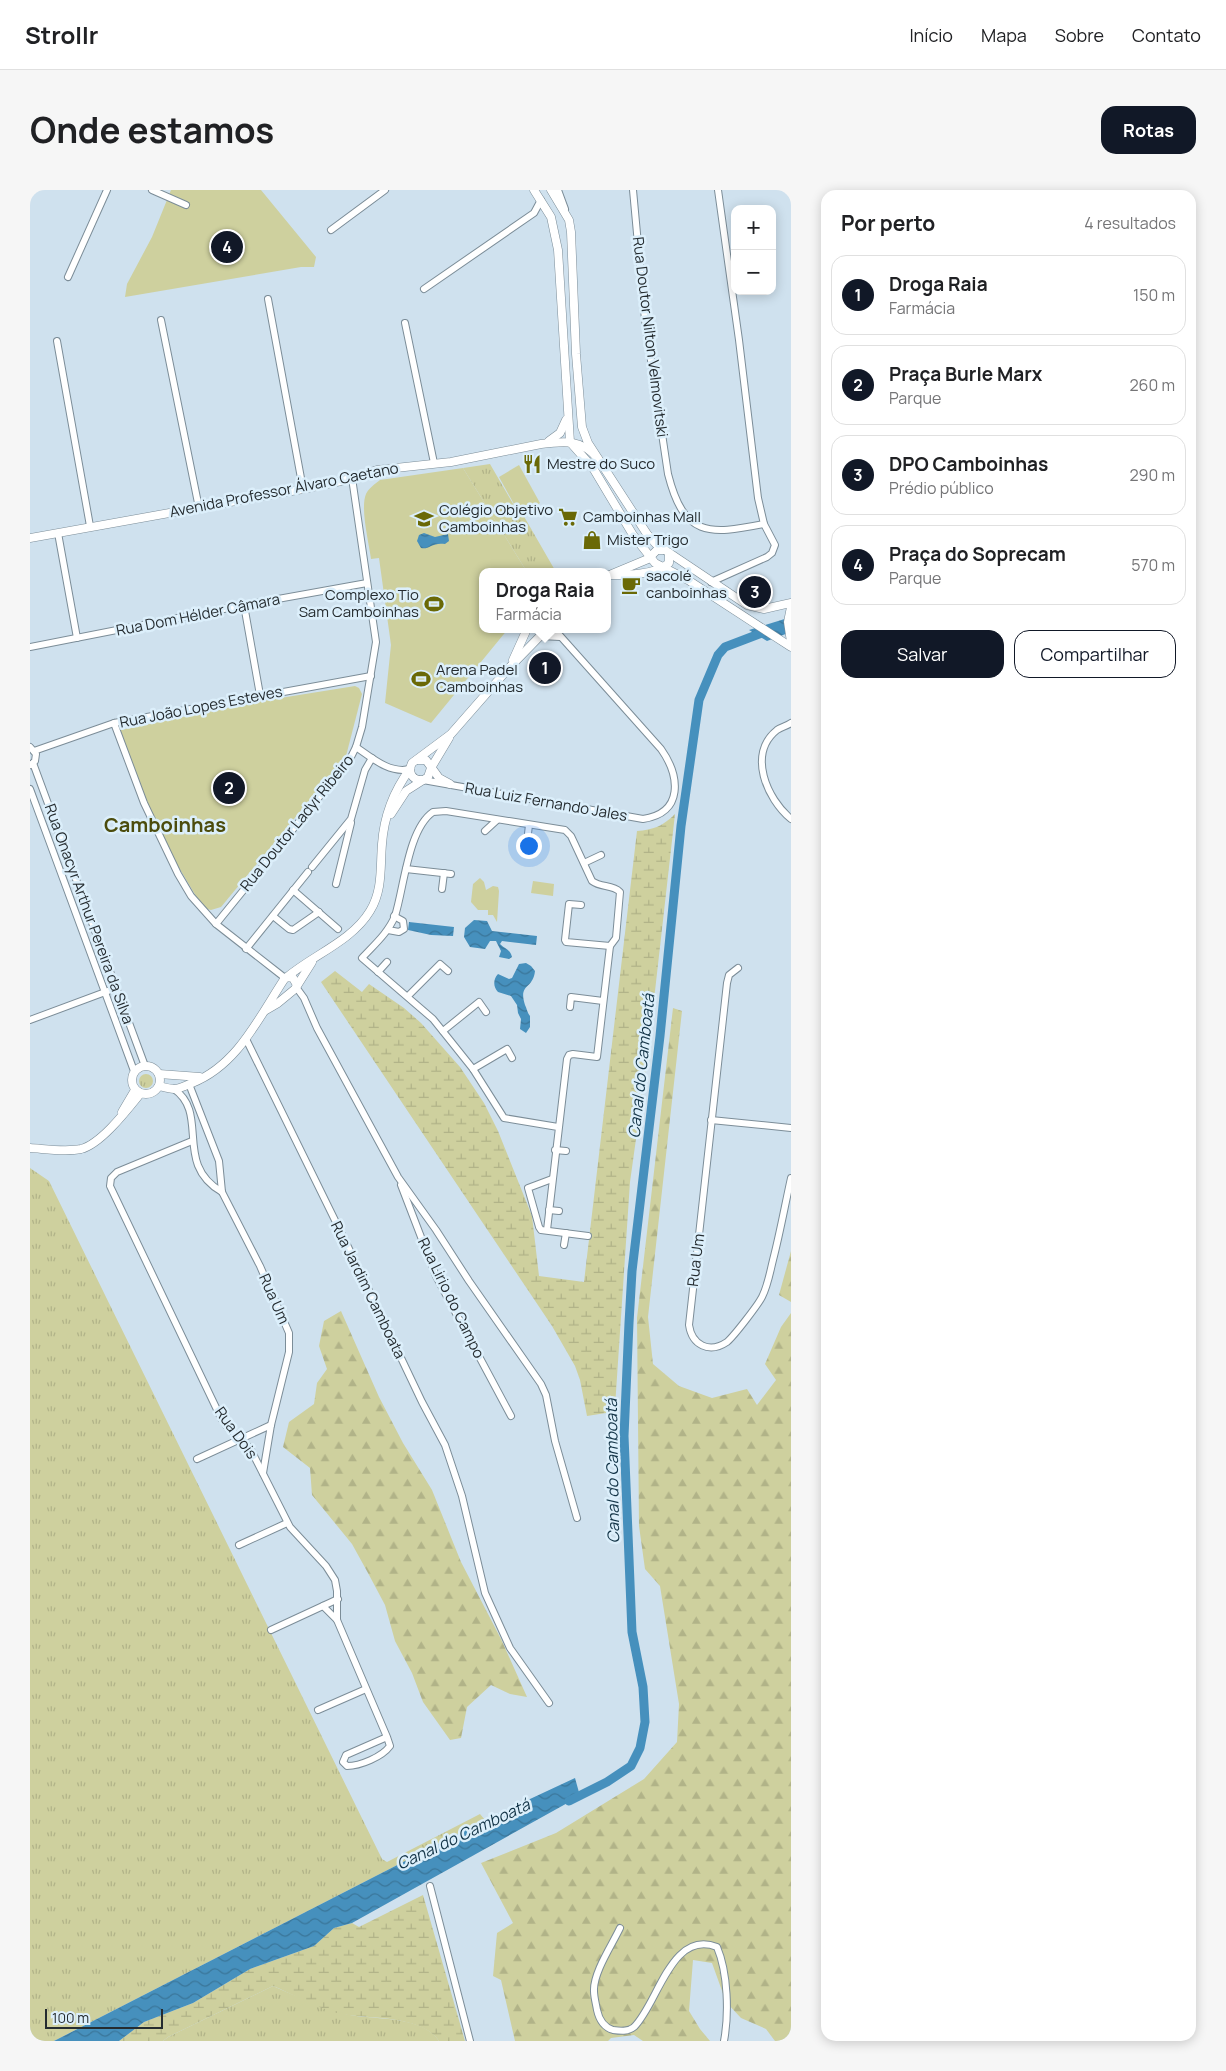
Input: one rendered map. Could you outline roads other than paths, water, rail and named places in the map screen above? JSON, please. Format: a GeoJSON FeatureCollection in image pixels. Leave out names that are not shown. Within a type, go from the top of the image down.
{"type":"FeatureCollection","features":[{"type":"Feature","properties":{"kind":"street"},"geometry":{"type":"LineString","coordinates":[[68,276],[107,190]]}},
{"type":"Feature","properties":{"kind":"street"},"geometry":{"type":"LineString","coordinates":[[152,190],[186,205]]}},
{"type":"Feature","properties":{"kind":"street"},"geometry":{"type":"LineString","coordinates":[[331,230],[385,190]]}},
{"type":"Feature","properties":{"kind":"street"},"geometry":{"type":"LineString","coordinates":[[534,190],[548,212],[558,250],[570,442],[593,468],[633,535],[650,557],[661,567],[688,580],[791,647]]}},
{"type":"Feature","properties":{"kind":"street"},"geometry":{"type":"LineString","coordinates":[[551,190],[569,220]]}},
{"type":"Feature","properties":{"kind":"street"},"geometry":{"type":"LineString","coordinates":[[558,190],[569,220],[571,232],[577,362],[583,432],[598,459],[647,534],[667,552],[753,608],[791,606],[788,622],[790,639]]}},
{"type":"Feature","properties":{"kind":"street","name":"Rua Doutor Nilton Velmovitski"},"geometry":{"type":"LineString","coordinates":[[632,190],[645,320],[668,474],[679,508],[689,520],[708,530],[731,530],[764,524]]}},
{"type":"Feature","properties":{"kind":"street"},"geometry":{"type":"LineString","coordinates":[[711,582],[772,553],[774,545],[764,524],[753,470],[739,340],[718,190]]}},
{"type":"Feature","properties":{"kind":"street"},"geometry":{"type":"LineString","coordinates":[[424,289],[534,213],[541,200]]}},
{"type":"Feature","properties":{"kind":"street"},"geometry":{"type":"LineString","coordinates":[[534,213],[548,212]]}},
{"type":"Feature","properties":{"kind":"street"},"geometry":{"type":"LineString","coordinates":[[268,300],[303,488]]}},
{"type":"Feature","properties":{"kind":"street"},"geometry":{"type":"LineString","coordinates":[[161,320],[199,508]]}},
{"type":"Feature","properties":{"kind":"street"},"geometry":{"type":"LineString","coordinates":[[405,323],[434,463]]}},
{"type":"Feature","properties":{"kind":"street"},"geometry":{"type":"LineString","coordinates":[[57,341],[90,526]]}},
{"type":"Feature","properties":{"kind":"street"},"geometry":{"type":"LineString","coordinates":[[565,361],[571,365],[577,362]]}},
{"type":"Feature","properties":{"kind":"street"},"geometry":{"type":"LineString","coordinates":[[539,444],[554,439],[560,434],[565,426],[568,413]]}},
{"type":"Feature","properties":{"kind":"street","name":"Avenida Professor Álvaro Caetano"},"geometry":{"type":"LineString","coordinates":[[30,538],[303,488],[352,478],[377,470],[451,462],[539,444],[570,442],[588,447],[598,459]]}},
{"type":"Feature","properties":{"kind":"street"},"geometry":{"type":"LineString","coordinates":[[539,444],[557,446],[579,454]]}},
{"type":"Feature","properties":{"kind":"street","name":"Rua Doutor Ladyr Ribeiro"},"geometry":{"type":"LineString","coordinates":[[216,924],[350,759],[356,747],[376,642],[352,478]]}},
{"type":"Feature","properties":{"kind":"street"},"geometry":{"type":"LineString","coordinates":[[58,533],[77,638]]}},
{"type":"Feature","properties":{"kind":"street"},"geometry":{"type":"LineString","coordinates":[[611,575],[650,557],[657,550],[667,552]]}},
{"type":"Feature","properties":{"kind":"street"},"geometry":{"type":"LineString","coordinates":[[611,576],[636,574],[661,567],[669,563],[667,552]]}},
{"type":"Feature","properties":{"kind":"street","name":"Rua Dom Hélder Câmara"},"geometry":{"type":"LineString","coordinates":[[30,648],[244,605],[367,583]]}},
{"type":"Feature","properties":{"kind":"street"},"geometry":{"type":"LineString","coordinates":[[244,605],[260,695]]}},
{"type":"Feature","properties":{"kind":"street"},"geometry":{"type":"LineString","coordinates":[[508,669],[526,633]]}},
{"type":"Feature","properties":{"kind":"street"},"geometry":{"type":"LineString","coordinates":[[386,824],[401,796],[428,777],[431,768],[451,734],[508,669],[543,633]]}},
{"type":"Feature","properties":{"kind":"street"},"geometry":{"type":"LineString","coordinates":[[547,633],[560,637]]}},
{"type":"Feature","properties":{"kind":"street"},"geometry":{"type":"LineString","coordinates":[[557,633],[560,637]]}},
{"type":"Feature","properties":{"kind":"street","name":"Rua Luiz Fernando Jales"},"geometry":{"type":"LineString","coordinates":[[423,780],[643,820],[662,814],[668,809],[675,782],[674,772],[669,760],[560,637]]}},
{"type":"Feature","properties":{"kind":"street","name":"Rua João Lopes Esteves"},"geometry":{"type":"LineString","coordinates":[[32,749],[114,723],[371,676]]}},
{"type":"Feature","properties":{"kind":"street"},"geometry":{"type":"LineString","coordinates":[[114,723],[144,803],[178,874],[198,906],[216,924],[284,979]]}},
{"type":"Feature","properties":{"kind":"street"},"geometry":{"type":"LineString","coordinates":[[791,724],[777,730],[766,744],[761,762],[769,793],[791,819]]}},
{"type":"Feature","properties":{"kind":"street"},"geometry":{"type":"LineString","coordinates":[[138,1092],[149,1094],[159,1086],[174,1089],[189,1084],[205,1076],[229,1059],[246,1039],[284,979],[362,922],[376,900],[381,880],[382,848],[393,796],[412,764],[451,734]]}},
{"type":"Feature","properties":{"kind":"street"},"geometry":{"type":"LineString","coordinates":[[356,747],[372,758],[396,770],[410,769]]}},
{"type":"Feature","properties":{"kind":"street"},"geometry":{"type":"LineString","coordinates":[[31,764],[36,758],[32,749]]}},
{"type":"Feature","properties":{"kind":"street"},"geometry":{"type":"LineString","coordinates":[[336,884],[365,770],[372,758]]}},
{"type":"Feature","properties":{"kind":"street"},"geometry":{"type":"LineString","coordinates":[[416,760],[426,760],[439,778],[450,784]]}},
{"type":"Feature","properties":{"kind":"street","name":"Rua Onacyr Arthur Pereira da Silva"},"geometry":{"type":"LineString","coordinates":[[31,764],[145,1066]]}},
{"type":"Feature","properties":{"kind":"street"},"geometry":{"type":"LineString","coordinates":[[410,769],[414,778],[423,780]]}},
{"type":"Feature","properties":{"kind":"street","name":"Rua Onacyr Arthur Pereira da Silva"},"geometry":{"type":"LineString","coordinates":[[30,789],[134,1071]]}},
{"type":"Feature","properties":{"kind":"street"},"geometry":{"type":"LineString","coordinates":[[546,1230],[567,1059],[569,1056],[597,1057],[610,946],[616,938],[620,892],[614,887],[595,884],[571,836],[565,830],[446,811],[433,812],[423,822],[414,841],[394,916],[388,930],[362,958],[408,996],[443,1030],[473,1070],[504,1118],[558,1126]]}},
{"type":"Feature","properties":{"kind":"street"},"geometry":{"type":"LineString","coordinates":[[246,949],[351,819]]}},
{"type":"Feature","properties":{"kind":"street"},"geometry":{"type":"LineString","coordinates":[[485,830],[497,820]]}},
{"type":"Feature","properties":{"kind":"street"},"geometry":{"type":"LineString","coordinates":[[526,842],[529,825]]}},
{"type":"Feature","properties":{"kind":"street"},"geometry":{"type":"LineString","coordinates":[[584,863],[601,855]]}},
{"type":"Feature","properties":{"kind":"street"},"geometry":{"type":"LineString","coordinates":[[406,869],[447,874],[442,889]]}},
{"type":"Feature","properties":{"kind":"street"},"geometry":{"type":"LineString","coordinates":[[293,890],[338,929]]}},
{"type":"Feature","properties":{"kind":"street"},"geometry":{"type":"LineString","coordinates":[[581,905],[569,904],[566,942],[610,946]]}},
{"type":"Feature","properties":{"kind":"street"},"geometry":{"type":"LineString","coordinates":[[273,916],[293,930],[319,912]]}},
{"type":"Feature","properties":{"kind":"street"},"geometry":{"type":"LineString","coordinates":[[388,930],[399,932],[404,929],[403,921],[394,916]]}},
{"type":"Feature","properties":{"kind":"street"},"geometry":{"type":"LineString","coordinates":[[264,1010],[278,1003],[295,988],[312,960]]}},
{"type":"Feature","properties":{"kind":"street"},"geometry":{"type":"LineString","coordinates":[[378,972],[387,962]]}},
{"type":"Feature","properties":{"kind":"street"},"geometry":{"type":"LineString","coordinates":[[408,996],[440,964],[448,971]]}},
{"type":"Feature","properties":{"kind":"street","name":"Rua Um"},"geometry":{"type":"LineString","coordinates":[[738,968],[729,975],[726,982],[689,1325],[690,1334],[697,1344],[706,1348],[714,1348],[729,1340],[762,1297],[779,1235],[791,1178]]}},
{"type":"Feature","properties":{"kind":"street"},"geometry":{"type":"LineString","coordinates":[[284,979],[291,977],[295,979],[295,988]]}},
{"type":"Feature","properties":{"kind":"street"},"geometry":{"type":"LineString","coordinates":[[284,979],[284,989],[295,988]]}},
{"type":"Feature","properties":{"kind":"street"},"geometry":{"type":"LineString","coordinates":[[30,1020],[116,988]]}},
{"type":"Feature","properties":{"kind":"street","name":"Rua Lirio do Campo"},"geometry":{"type":"LineString","coordinates":[[295,988],[304,998],[317,1028],[398,1177],[541,1384],[546,1395],[555,1441],[577,1518]]}},
{"type":"Feature","properties":{"kind":"street"},"geometry":{"type":"LineString","coordinates":[[570,1007],[571,997],[603,1001]]}},
{"type":"Feature","properties":{"kind":"street"},"geometry":{"type":"LineString","coordinates":[[443,1030],[479,1002],[486,1012]]}},
{"type":"Feature","properties":{"kind":"street","name":"Rua Jardim Camboata"},"geometry":{"type":"LineString","coordinates":[[246,1039],[369,1288],[422,1402],[445,1445],[462,1496],[485,1593],[510,1648],[549,1703]]}},
{"type":"Feature","properties":{"kind":"street"},"geometry":{"type":"LineString","coordinates":[[473,1070],[507,1049],[512,1058]]}},
{"type":"Feature","properties":{"kind":"street"},"geometry":{"type":"LineString","coordinates":[[138,1092],[131,1079],[134,1071],[145,1066],[153,1068],[159,1074],[188,1077],[205,1076]]}},
{"type":"Feature","properties":{"kind":"street"},"geometry":{"type":"LineString","coordinates":[[159,1074],[159,1086]]}},
{"type":"Feature","properties":{"kind":"street","name":"Rua Um"},"geometry":{"type":"LineString","coordinates":[[189,1084],[219,1160],[222,1192],[260,1266],[289,1332],[289,1352],[271,1425],[263,1473]]}},
{"type":"Feature","properties":{"kind":"street"},"geometry":{"type":"LineString","coordinates":[[563,1088],[571,1089]]}},
{"type":"Feature","properties":{"kind":"street","name":"Rua Um"},"geometry":{"type":"LineString","coordinates":[[174,1089],[182,1095],[193,1120],[192,1141],[195,1158],[202,1176],[213,1187],[222,1192]]}},
{"type":"Feature","properties":{"kind":"street"},"geometry":{"type":"LineString","coordinates":[[30,1148],[75,1150],[84,1148],[105,1133],[138,1092]]}},
{"type":"Feature","properties":{"kind":"street"},"geometry":{"type":"LineString","coordinates":[[711,1120],[791,1128]]}},
{"type":"Feature","properties":{"kind":"street","name":"Rua Dois"},"geometry":{"type":"LineString","coordinates":[[192,1141],[117,1172],[110,1178],[110,1186],[221,1418],[232,1432],[241,1438],[251,1450],[287,1522],[326,1566],[335,1580],[338,1599],[337,1620],[386,1737]]}},
{"type":"Feature","properties":{"kind":"street"},"geometry":{"type":"LineString","coordinates":[[555,1150],[566,1151]]}},
{"type":"Feature","properties":{"kind":"street","name":"Rua Lirio do Campo"},"geometry":{"type":"LineString","coordinates":[[398,1177],[436,1276],[511,1416]]}},
{"type":"Feature","properties":{"kind":"street"},"geometry":{"type":"LineString","coordinates":[[552,1179],[528,1188],[539,1227],[546,1230],[588,1236]]}},
{"type":"Feature","properties":{"kind":"street"},"geometry":{"type":"LineString","coordinates":[[549,1210],[559,1211]]}},
{"type":"Feature","properties":{"kind":"street"},"geometry":{"type":"LineString","coordinates":[[564,1245],[566,1233]]}},
{"type":"Feature","properties":{"kind":"street"},"geometry":{"type":"LineString","coordinates":[[197,1459],[271,1425]]}},
{"type":"Feature","properties":{"kind":"street"},"geometry":{"type":"LineString","coordinates":[[239,1545],[287,1522]]}},
{"type":"Feature","properties":{"kind":"street"},"geometry":{"type":"LineString","coordinates":[[271,1630],[338,1599]]}},
{"type":"Feature","properties":{"kind":"street"},"geometry":{"type":"LineString","coordinates":[[323,1606],[337,1620]]}},
{"type":"Feature","properties":{"kind":"street"},"geometry":{"type":"LineString","coordinates":[[318,1710],[366,1689]]}},
{"type":"Feature","properties":{"kind":"street"},"geometry":{"type":"LineString","coordinates":[[386,1737],[390,1746],[386,1752],[358,1765],[347,1766],[343,1762],[346,1755],[386,1737]]}},
{"type":"Feature","properties":{"kind":"street"},"geometry":{"type":"LineString","coordinates":[[430,1886],[470,2041]]}},
{"type":"Feature","properties":{"kind":"street"},"geometry":{"type":"LineString","coordinates":[[620,1928],[597,1974],[594,1990],[598,2016],[604,2026],[626,2032],[634,2026],[662,1978],[678,1959],[690,1948],[701,1944],[709,1944],[717,1947],[722,1964],[728,2023],[724,2041]]}},
{"type":"Feature","properties":{"kind":"water"},"geometry":{"type":"Polygon","coordinates":[[[424,533],[435,537],[448,534],[449,541],[445,544],[421,548],[417,541],[419,535],[424,533]]]}},
{"type":"Feature","properties":{"kind":"water"},"geometry":{"type":"Polygon","coordinates":[[[791,617],[791,632],[767,641],[749,630],[791,617]]]}},
{"type":"Feature","properties":{"kind":"water"},"geometry":{"type":"Polygon","coordinates":[[[474,920],[487,921],[492,931],[537,936],[536,945],[502,941],[500,944],[511,954],[512,957],[509,959],[499,957],[501,951],[496,941],[490,941],[485,949],[470,947],[464,937],[465,928],[474,920]]]}},
{"type":"Feature","properties":{"kind":"water"},"geometry":{"type":"Polygon","coordinates":[[[409,922],[454,927],[453,936],[431,935],[408,930],[409,922]]]}},
{"type":"Feature","properties":{"kind":"water"},"geometry":{"type":"Polygon","coordinates":[[[526,963],[535,971],[532,981],[523,993],[525,1005],[530,1016],[530,1027],[526,1033],[520,1029],[521,1019],[517,1005],[511,996],[498,992],[494,983],[498,974],[509,979],[512,978],[519,964],[526,963]]]}},
{"type":"Feature","properties":{"kind":"water"},"geometry":{"type":"Polygon","coordinates":[[[575,1778],[580,1796],[352,1923],[334,1928],[314,1946],[250,1969],[193,2003],[144,2022],[119,2041],[54,2041],[485,1820],[575,1778]]]}},
{"type":"Feature","properties":{"kind":"waterway","name":"Canal do Camboatá"},"geometry":{"type":"LineString","coordinates":[[569,1801],[607,1782],[631,1766],[640,1748],[645,1722],[643,1687],[632,1632],[624,1436],[632,1271],[660,1036],[681,826],[699,700],[718,655],[725,647],[767,631]]}},
{"type":"Feature","properties":{"kind":"place","name":"Praça do Soprecam"},"geometry":{"type":"Point","coordinates":[227,247]}},
{"type":"Feature","properties":{"kind":"place","name":"Mestre do Suco"},"geometry":{"type":"Point","coordinates":[532,464]}},
{"type":"Feature","properties":{"kind":"place","name":"Camboinhas Mall"},"geometry":{"type":"Point","coordinates":[568,517]}},
{"type":"Feature","properties":{"kind":"place","name":"Colégio Objetivo Camboinhas"},"geometry":{"type":"Point","coordinates":[424,519]}},
{"type":"Feature","properties":{"kind":"place","name":"Mister Trigo"},"geometry":{"type":"Point","coordinates":[592,540]}},
{"type":"Feature","properties":{"kind":"place","name":"sacolé canboinhas"},"geometry":{"type":"Point","coordinates":[631,585]}},
{"type":"Feature","properties":{"kind":"place","name":"DPO Camboinhas"},"geometry":{"type":"Point","coordinates":[755,592]}},
{"type":"Feature","properties":{"kind":"place","name":"Complexo Tio Sam Camboinhas"},"geometry":{"type":"Point","coordinates":[434,604]}},
{"type":"Feature","properties":{"kind":"place","name":"Droga Raia"},"geometry":{"type":"Point","coordinates":[545,668]}},
{"type":"Feature","properties":{"kind":"place","name":"Arena Padel Camboinhas"},"geometry":{"type":"Point","coordinates":[421,679]}},
{"type":"Feature","properties":{"kind":"place","name":"Praça Burle Marx"},"geometry":{"type":"Point","coordinates":[229,788]}},
{"type":"Feature","properties":{"kind":"district","name":"Camboinhas"},"geometry":{"type":"Point","coordinates":[165,825]}}]}
